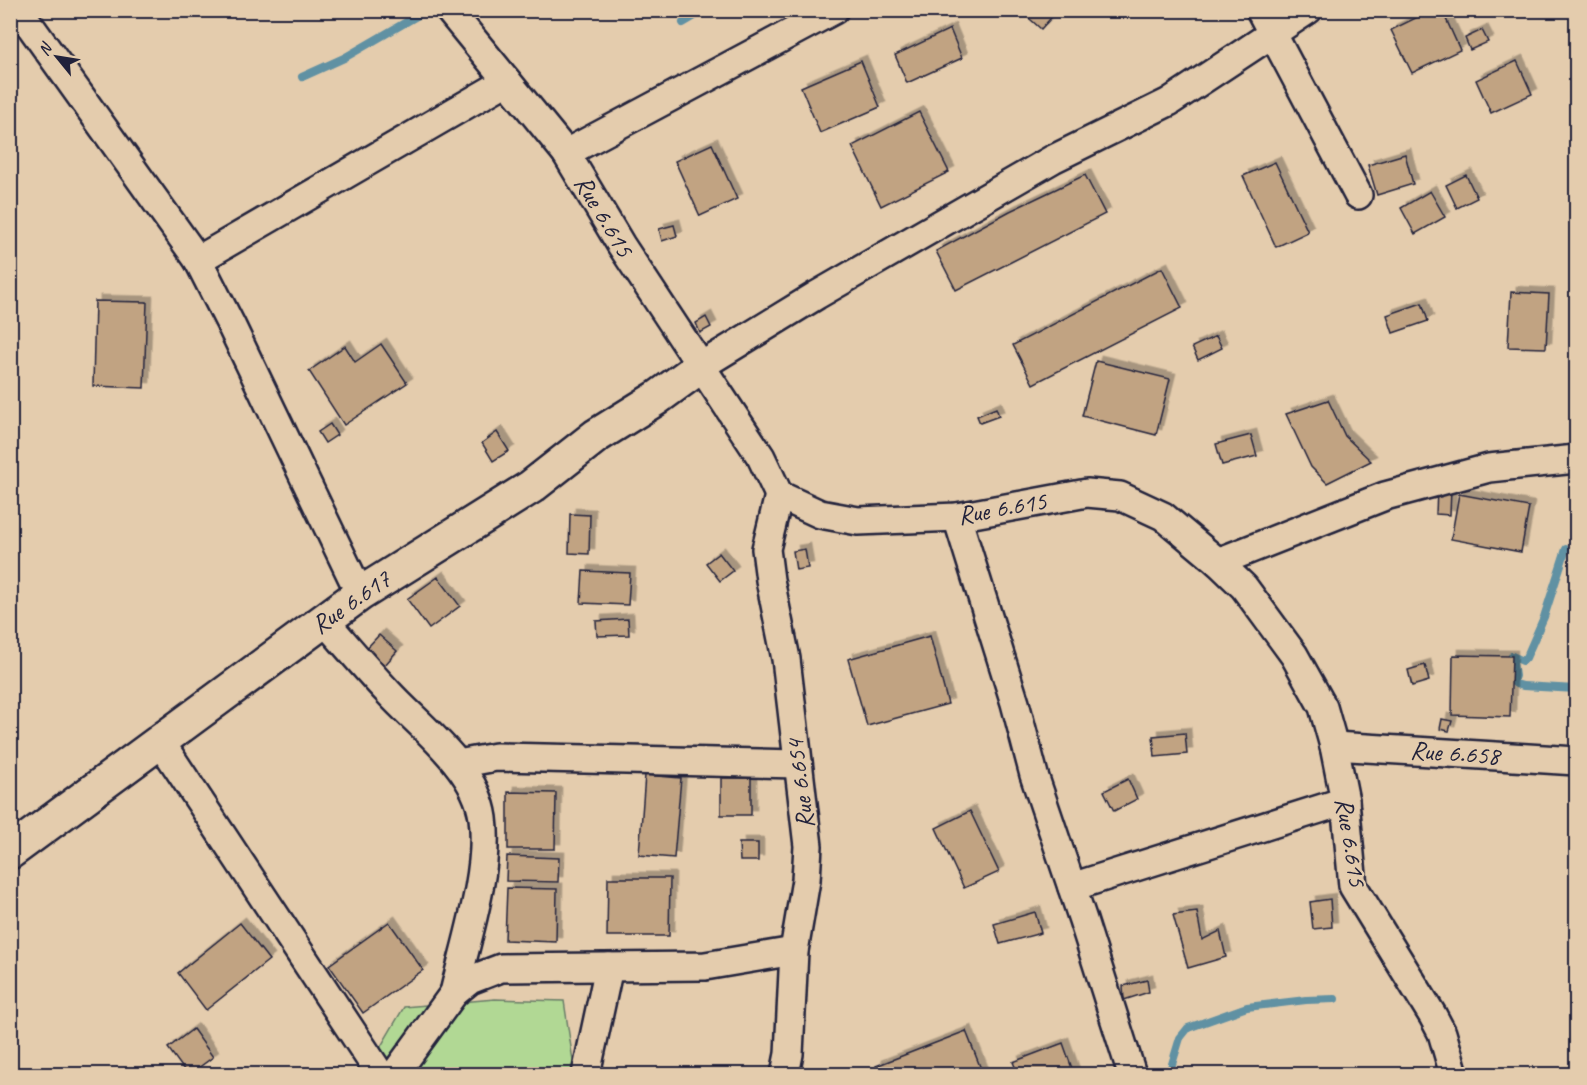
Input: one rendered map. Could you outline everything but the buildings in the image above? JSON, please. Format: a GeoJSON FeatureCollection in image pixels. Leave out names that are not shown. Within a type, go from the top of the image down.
{"type":"FeatureCollection","features":[{"type":"Feature","properties":{"kind":"street"},"geometry":{"type":"LineString","coordinates":[[19,10],[198,261],[231,324],[360,594]]}},
{"type":"Feature","properties":{"kind":"street","name":"Rue 6.615"},"geometry":{"type":"LineString","coordinates":[[449,10],[566,153],[621,244],[761,457],[778,495],[820,514],[858,521],[957,517],[1087,493],[1120,496],[1163,516],[1244,586],[1294,655],[1323,707],[1334,746],[1345,801],[1353,886],[1433,1016],[1442,1033],[1454,1074]]}},
{"type":"Feature","properties":{"kind":"street"},"geometry":{"type":"LineString","coordinates":[[566,153],[834,10]]}},
{"type":"Feature","properties":{"kind":"street"},"geometry":{"type":"LineString","coordinates":[[701,366],[817,295],[1053,159],[1169,102],[1266,22],[1308,10]]}},
{"type":"Feature","properties":{"kind":"street"},"geometry":{"type":"LineString","coordinates":[[1266,22],[1358,195]]}},
{"type":"Feature","properties":{"kind":"street"},"geometry":{"type":"LineString","coordinates":[[198,261],[507,81]]}},
{"type":"Feature","properties":{"kind":"street","name":"Rue 6.617"},"geometry":{"type":"LineString","coordinates":[[10,852],[360,594],[531,487],[596,436],[657,398],[701,366]]}},
{"type":"Feature","properties":{"kind":"street"},"geometry":{"type":"LineString","coordinates":[[1218,562],[1385,496],[1489,468],[1576,459]]}},
{"type":"Feature","properties":{"kind":"street","name":"Rue 6.654"},"geometry":{"type":"LineString","coordinates":[[778,495],[766,549],[786,659],[808,846],[806,880],[794,951],[789,1054],[785,1074]]}},
{"type":"Feature","properties":{"kind":"street"},"geometry":{"type":"LineString","coordinates":[[957,517],[1015,703],[1034,775],[1132,1074]]}},
{"type":"Feature","properties":{"kind":"street"},"geometry":{"type":"LineString","coordinates":[[324,620],[389,693],[458,764],[472,786],[483,816],[484,846],[479,887],[454,993]]}},
{"type":"Feature","properties":{"kind":"street"},"geometry":{"type":"LineString","coordinates":[[160,741],[380,1074]]}},
{"type":"Feature","properties":{"kind":"street","name":"Rue 6.658"},"geometry":{"type":"LineString","coordinates":[[1334,746],[1576,761]]}},
{"type":"Feature","properties":{"kind":"street"},"geometry":{"type":"LineString","coordinates":[[458,764],[496,756],[798,764]]}},
{"type":"Feature","properties":{"kind":"street"},"geometry":{"type":"LineString","coordinates":[[1071,887],[1345,801]]}},
{"type":"Feature","properties":{"kind":"street"},"geometry":{"type":"LineString","coordinates":[[394,1074],[454,993],[470,980],[501,968],[705,966],[794,951]]}},
{"type":"Feature","properties":{"kind":"street"},"geometry":{"type":"LineString","coordinates":[[586,1074],[609,967]]}},
{"type":"Feature","properties":{"kind":"green space"},"geometry":{"type":"Polygon","coordinates":[[[495,999],[564,1001],[575,1074],[361,1074],[370,1065],[404,1007],[495,999]]]}},
{"type":"Feature","properties":{"kind":"waterway"},"geometry":{"type":"LineString","coordinates":[[302,77],[344,58],[427,10]]}},
{"type":"Feature","properties":{"kind":"waterway"},"geometry":{"type":"LineString","coordinates":[[683,23],[705,10]]}},
{"type":"Feature","properties":{"kind":"waterway"},"geometry":{"type":"LineString","coordinates":[[1566,549],[1544,617],[1526,658],[1523,661],[1512,656],[1515,676],[1513,681],[1523,686],[1576,689]]}},
{"type":"Feature","properties":{"kind":"waterway"},"geometry":{"type":"LineString","coordinates":[[1169,1074],[1180,1038],[1188,1028],[1247,1007],[1335,999]]}}]}
